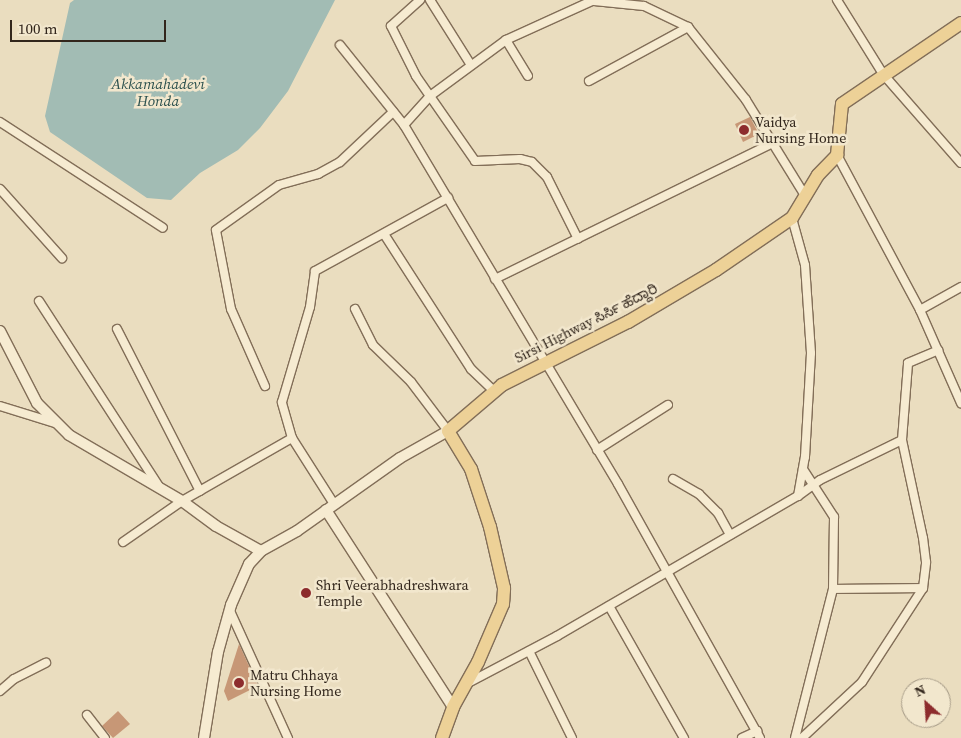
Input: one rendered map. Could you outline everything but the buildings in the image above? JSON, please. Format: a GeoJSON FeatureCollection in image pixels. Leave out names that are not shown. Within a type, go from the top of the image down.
{"type":"FeatureCollection","features":[{"type":"Feature","properties":{"kind":"main road"},"geometry":{"type":"LineString","coordinates":[[838,155],[842,104],[883,74],[961,24]]}},
{"type":"Feature","properties":{"kind":"main road","name":"Sirsi Highway ಸಿರ್ಸಿ ಹೆದ್ದಾರಿ"},"geometry":{"type":"LineString","coordinates":[[448,431],[494,392],[544,363],[628,322],[716,270],[792,218],[818,174],[838,155]]}},
{"type":"Feature","properties":{"kind":"main road"},"geometry":{"type":"LineString","coordinates":[[442,738],[453,707],[466,684],[503,604],[504,588],[490,527],[470,468],[448,431]]}},
{"type":"Feature","properties":{"kind":"street"},"geometry":{"type":"LineString","coordinates":[[420,0],[391,26],[430,96],[475,161],[520,159],[532,162],[547,177],[578,238]]}},
{"type":"Feature","properties":{"kind":"street"},"geometry":{"type":"LineString","coordinates":[[430,0],[471,65]]}},
{"type":"Feature","properties":{"kind":"street"},"geometry":{"type":"LineString","coordinates":[[837,0],[883,74],[961,163]]}},
{"type":"Feature","properties":{"kind":"street"},"geometry":{"type":"LineString","coordinates":[[404,125],[430,96],[506,40],[537,23],[594,1],[644,6],[688,26],[746,100],[806,197]]}},
{"type":"Feature","properties":{"kind":"street"},"geometry":{"type":"LineString","coordinates":[[589,81],[688,26]]}},
{"type":"Feature","properties":{"kind":"street"},"geometry":{"type":"LineString","coordinates":[[506,40],[528,76]]}},
{"type":"Feature","properties":{"kind":"street"},"geometry":{"type":"LineString","coordinates":[[340,45],[404,125],[668,571],[758,734],[742,738]]}},
{"type":"Feature","properties":{"kind":"street"},"geometry":{"type":"LineString","coordinates":[[265,386],[231,309],[216,230],[279,185],[318,174],[340,162],[393,112]]}},
{"type":"Feature","properties":{"kind":"street"},"geometry":{"type":"LineString","coordinates":[[0,122],[163,228]]}},
{"type":"Feature","properties":{"kind":"street"},"geometry":{"type":"LineString","coordinates":[[495,279],[773,143]]}},
{"type":"Feature","properties":{"kind":"street"},"geometry":{"type":"LineString","coordinates":[[838,155],[920,310],[961,402]]}},
{"type":"Feature","properties":{"kind":"street"},"geometry":{"type":"LineString","coordinates":[[0,189],[62,258]]}},
{"type":"Feature","properties":{"kind":"street"},"geometry":{"type":"LineString","coordinates":[[448,198],[315,272],[310,307],[282,402],[292,438],[330,507],[453,707]]}},
{"type":"Feature","properties":{"kind":"street"},"geometry":{"type":"LineString","coordinates":[[792,218],[805,265],[812,353],[803,469],[798,496]]}},
{"type":"Feature","properties":{"kind":"street"},"geometry":{"type":"LineString","coordinates":[[384,234],[471,369],[494,392]]}},
{"type":"Feature","properties":{"kind":"street"},"geometry":{"type":"LineString","coordinates":[[920,310],[961,287]]}},
{"type":"Feature","properties":{"kind":"street"},"geometry":{"type":"LineString","coordinates":[[39,301],[160,488]]}},
{"type":"Feature","properties":{"kind":"street"},"geometry":{"type":"LineString","coordinates":[[204,738],[218,652],[230,611],[248,564],[261,551],[297,532],[400,458],[448,431],[411,382],[372,345],[355,309]]}},
{"type":"Feature","properties":{"kind":"street"},"geometry":{"type":"LineString","coordinates":[[117,329],[200,491]]}},
{"type":"Feature","properties":{"kind":"street"},"geometry":{"type":"LineString","coordinates":[[0,331],[37,403],[69,436],[182,500],[216,526],[261,551]]}},
{"type":"Feature","properties":{"kind":"street"},"geometry":{"type":"LineString","coordinates":[[802,738],[862,682],[923,588],[924,546],[902,440],[908,363],[938,350]]}},
{"type":"Feature","properties":{"kind":"street"},"geometry":{"type":"LineString","coordinates":[[0,406],[57,423]]}},
{"type":"Feature","properties":{"kind":"street"},"geometry":{"type":"LineString","coordinates":[[597,450],[668,406]]}},
{"type":"Feature","properties":{"kind":"street"},"geometry":{"type":"LineString","coordinates":[[123,542],[182,500],[292,438]]}},
{"type":"Feature","properties":{"kind":"street"},"geometry":{"type":"LineString","coordinates":[[466,684],[609,606],[814,487],[820,480],[902,440]]}},
{"type":"Feature","properties":{"kind":"street"},"geometry":{"type":"LineString","coordinates":[[795,738],[833,589],[834,517],[803,469]]}},
{"type":"Feature","properties":{"kind":"street"},"geometry":{"type":"LineString","coordinates":[[673,479],[699,494],[718,513],[730,535]]}},
{"type":"Feature","properties":{"kind":"street"},"geometry":{"type":"LineString","coordinates":[[833,589],[923,588]]}},
{"type":"Feature","properties":{"kind":"street"},"geometry":{"type":"LineString","coordinates":[[609,606],[684,738]]}},
{"type":"Feature","properties":{"kind":"street"},"geometry":{"type":"LineString","coordinates":[[230,611],[288,738]]}},
{"type":"Feature","properties":{"kind":"street"},"geometry":{"type":"LineString","coordinates":[[529,651],[572,738]]}},
{"type":"Feature","properties":{"kind":"street"},"geometry":{"type":"LineString","coordinates":[[0,691],[14,679],[46,663]]}},
{"type":"Feature","properties":{"kind":"street"},"geometry":{"type":"LineString","coordinates":[[88,715],[105,738]]}},
{"type":"Feature","properties":{"kind":"water","name":"Akkamahadevi Honda"},"geometry":{"type":"Polygon","coordinates":[[[74,0],[335,0],[288,91],[260,128],[238,150],[200,173],[171,200],[147,198],[50,132],[45,116],[70,3],[74,0]]]}},
{"type":"Feature","properties":{"kind":"place","name":"Vaidya Nursing Home"},"geometry":{"type":"Point","coordinates":[744,130]}},
{"type":"Feature","properties":{"kind":"place","name":"Shri Veerabhadreshwara Temple"},"geometry":{"type":"Point","coordinates":[306,593]}},
{"type":"Feature","properties":{"kind":"place","name":"Matru Chhaya Nursing Home"},"geometry":{"type":"Point","coordinates":[239,683]}}]}
